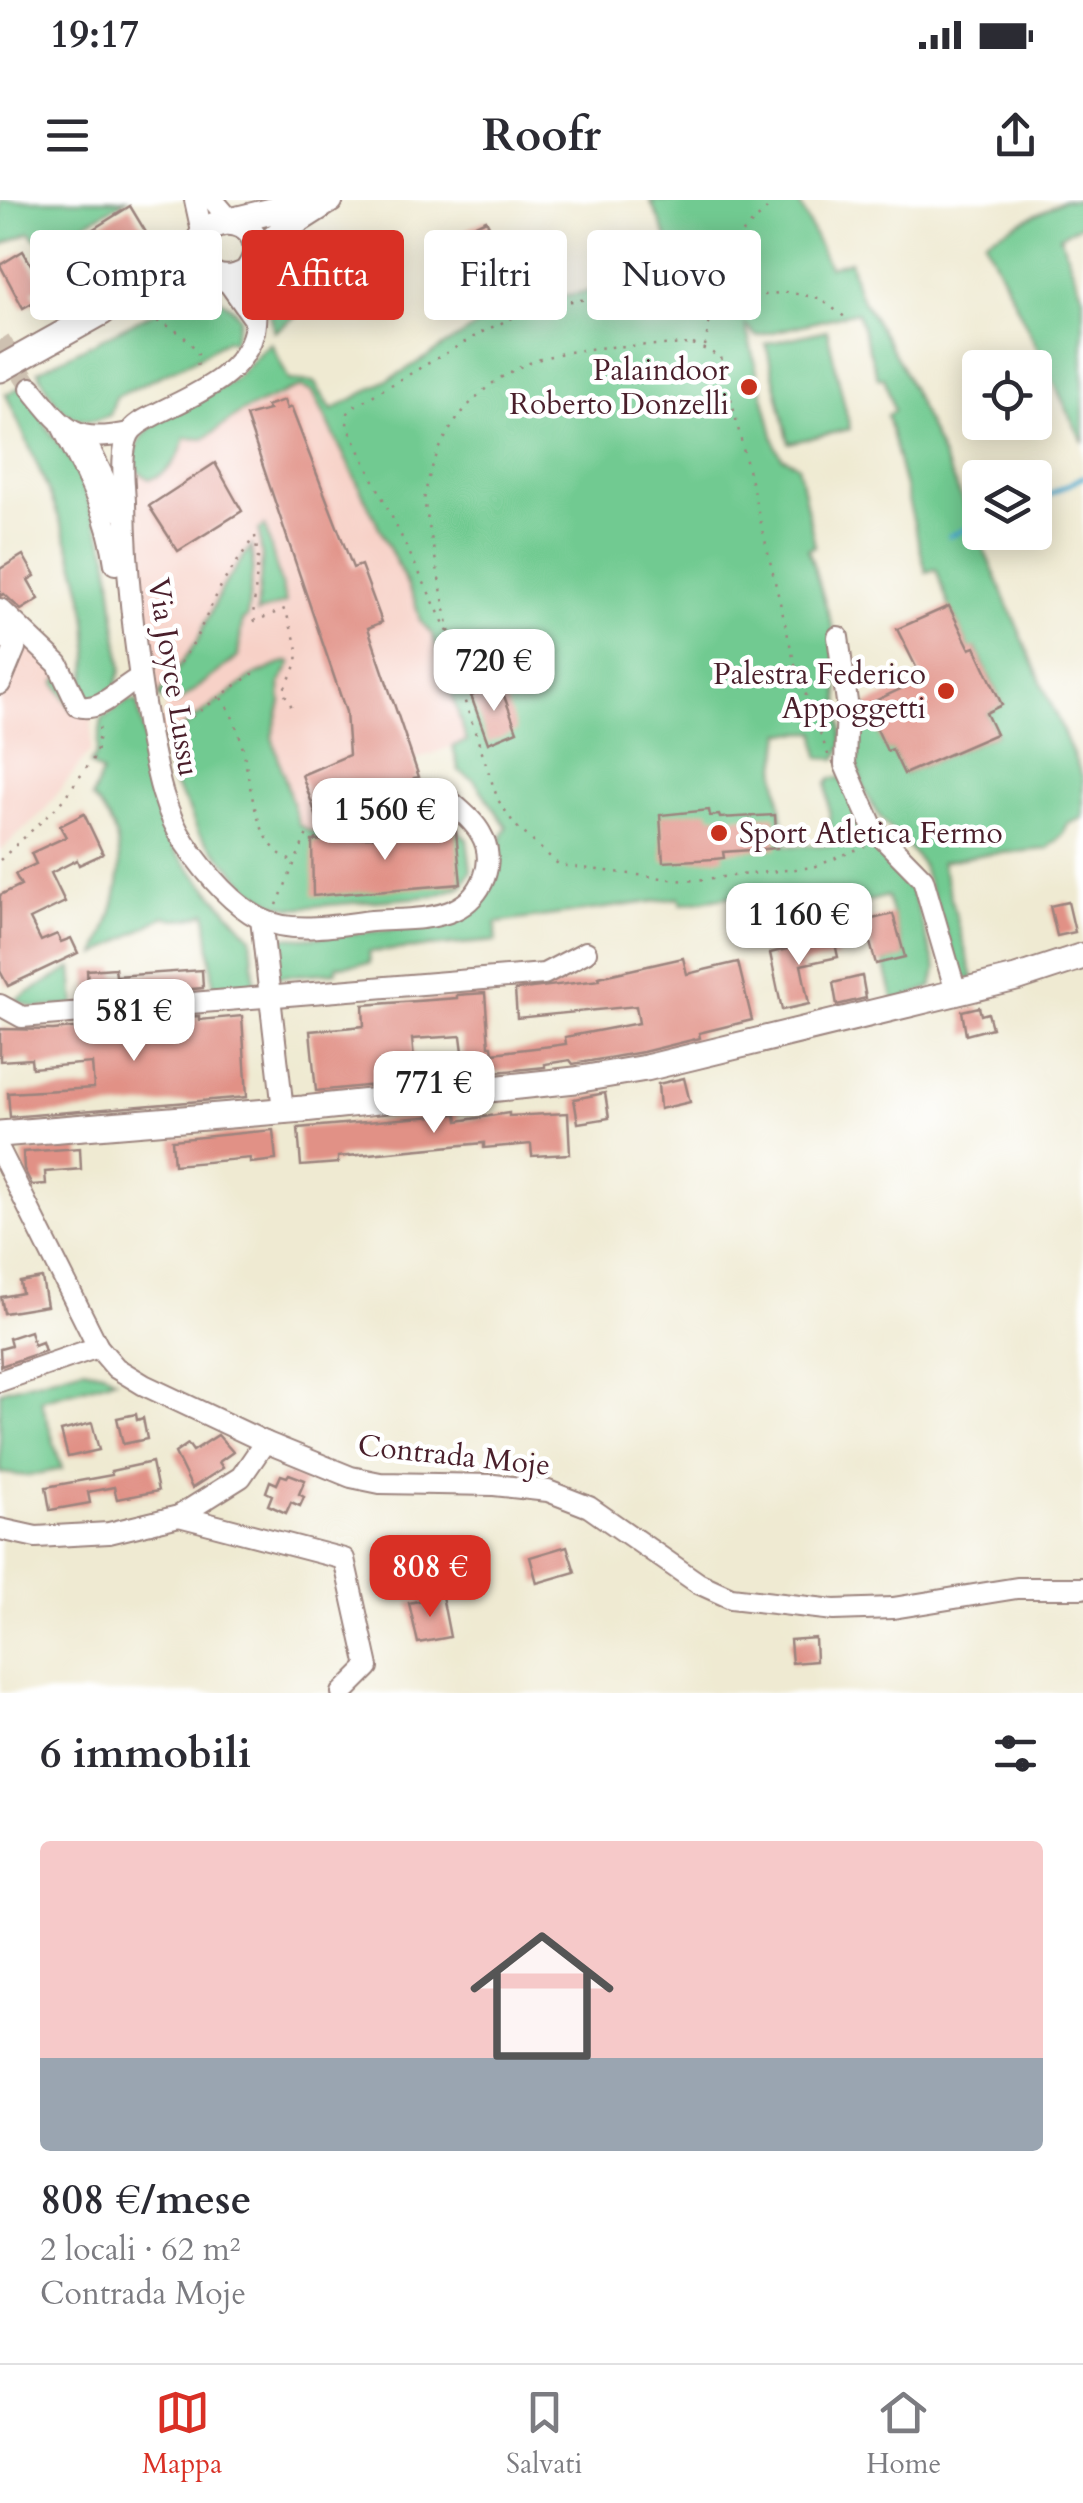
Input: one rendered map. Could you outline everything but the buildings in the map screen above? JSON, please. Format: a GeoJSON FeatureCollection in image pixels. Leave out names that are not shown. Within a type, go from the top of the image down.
{"type":"FeatureCollection","features":[{"type":"Feature","properties":{"kind":"main road"},"geometry":{"type":"LineString","coordinates":[[206,230],[225,213],[272,211],[298,200]]}},
{"type":"Feature","properties":{"kind":"main road"},"geometry":{"type":"LineString","coordinates":[[283,230],[330,200]]}},
{"type":"Feature","properties":{"kind":"main road"},"geometry":{"type":"LineString","coordinates":[[225,213],[250,230]]}},
{"type":"Feature","properties":{"kind":"main road"},"geometry":{"type":"LineString","coordinates":[[0,369],[88,320]]}},
{"type":"Feature","properties":{"kind":"main road"},"geometry":{"type":"LineString","coordinates":[[0,1134],[495,1090],[646,1068],[1016,978],[1083,956]]}},
{"type":"Feature","properties":{"kind":"street"},"geometry":{"type":"LineString","coordinates":[[195,200],[199,230]]}},
{"type":"Feature","properties":{"kind":"street"},"geometry":{"type":"LineString","coordinates":[[222,282],[242,305]]}},
{"type":"Feature","properties":{"kind":"street"},"geometry":{"type":"LineString","coordinates":[[69,431],[94,438],[130,433],[140,422],[203,390],[230,371],[247,349],[255,320]]}},
{"type":"Feature","properties":{"kind":"street"},"geometry":{"type":"LineString","coordinates":[[32,388],[91,452],[125,522]]}},
{"type":"Feature","properties":{"kind":"street"},"geometry":{"type":"LineString","coordinates":[[69,431],[101,503],[110,531],[118,584],[128,603]]}},
{"type":"Feature","properties":{"kind":"street","name":"Via Joyce Lussu"},"geometry":{"type":"LineString","coordinates":[[130,433],[124,460],[128,603],[148,683],[158,779],[169,815],[205,871],[234,900],[269,913],[289,926],[315,927],[456,910],[476,894],[487,876],[487,854],[483,836],[450,800]]}},
{"type":"Feature","properties":{"kind":"street"},"geometry":{"type":"LineString","coordinates":[[0,609],[58,664],[78,706],[99,706],[148,683]]}},
{"type":"Feature","properties":{"kind":"street"},"geometry":{"type":"LineString","coordinates":[[0,628],[16,648],[0,684]]}},
{"type":"Feature","properties":{"kind":"street"},"geometry":{"type":"LineString","coordinates":[[838,637],[847,702],[835,768],[873,828],[923,879],[956,992]]}},
{"type":"Feature","properties":{"kind":"street"},"geometry":{"type":"LineString","coordinates":[[269,913],[269,998],[283,1110]]}},
{"type":"Feature","properties":{"kind":"street"},"geometry":{"type":"LineString","coordinates":[[0,1005],[22,1017],[544,974],[586,952]]}},
{"type":"Feature","properties":{"kind":"street","name":"Contrada Moje"},"geometry":{"type":"LineString","coordinates":[[0,1151],[98,1347],[116,1368],[264,1442],[351,1477],[380,1483],[494,1485],[548,1491],[589,1506],[698,1582],[750,1602],[834,1610],[893,1608],[1017,1588],[1083,1588]]}},
{"type":"Feature","properties":{"kind":"street"},"geometry":{"type":"LineString","coordinates":[[0,1381],[98,1347]]}},
{"type":"Feature","properties":{"kind":"street"},"geometry":{"type":"LineString","coordinates":[[0,1529],[36,1537],[109,1533],[179,1516],[242,1477],[264,1442]]}},
{"type":"Feature","properties":{"kind":"street"},"geometry":{"type":"LineString","coordinates":[[179,1516],[344,1559],[368,1666],[342,1693]]}},
{"type":"Feature","properties":{"kind":"path"},"geometry":{"type":"LineString","coordinates":[[746,230],[766,210],[769,200]]}},
{"type":"Feature","properties":{"kind":"path"},"geometry":{"type":"LineString","coordinates":[[761,295],[786,292],[820,298],[850,321]]}},
{"type":"Feature","properties":{"kind":"path"},"geometry":{"type":"LineString","coordinates":[[451,638],[348,425],[348,413],[484,331],[540,305],[587,299]]}},
{"type":"Feature","properties":{"kind":"path"},"geometry":{"type":"LineString","coordinates":[[155,320],[166,323],[189,340],[198,353],[196,374]]}},
{"type":"Feature","properties":{"kind":"path"},"geometry":{"type":"LineString","coordinates":[[704,348],[709,320]]}},
{"type":"Feature","properties":{"kind":"path"},"geometry":{"type":"LineString","coordinates":[[693,344],[704,348],[721,357],[795,665],[835,768],[844,778],[871,835],[865,846],[814,866],[686,882],[559,864],[516,826],[498,800],[460,688],[451,638],[424,500],[429,470],[451,423],[494,380],[547,357],[608,348],[693,344]]}},
{"type":"Feature","properties":{"kind":"path"},"geometry":{"type":"LineString","coordinates":[[148,683],[172,676],[222,584],[255,536],[258,558],[253,617],[255,621],[285,609],[298,649],[284,691],[292,707]]}},
{"type":"Feature","properties":{"kind":"path"},"geometry":{"type":"LineString","coordinates":[[162,739],[252,674],[259,674]]}},
{"type":"Feature","properties":{"kind":"path"},"geometry":{"type":"LineString","coordinates":[[220,697],[239,732],[246,776],[266,833],[273,848],[295,862]]}},
{"type":"Feature","properties":{"kind":"path"},"geometry":{"type":"LineString","coordinates":[[0,860],[58,806],[96,755],[101,718]]}},
{"type":"Feature","properties":{"kind":"path"},"geometry":{"type":"LineString","coordinates":[[436,832],[408,818],[404,805],[415,814],[461,831]]}},
{"type":"Feature","properties":{"kind":"path"},"geometry":{"type":"LineString","coordinates":[[315,840],[341,820]]}},
{"type":"Feature","properties":{"kind":"path"},"geometry":{"type":"LineString","coordinates":[[269,913],[308,831]]}},
{"type":"Feature","properties":{"kind":"shaded area"},"geometry":{"type":"Polygon","coordinates":[[[271,343],[289,381],[313,392],[426,629],[432,634],[467,741],[414,760],[419,791],[402,798],[420,820],[457,831],[467,839],[471,871],[454,891],[309,907],[276,904],[240,880],[195,824],[171,780],[160,727],[167,705],[156,695],[154,645],[148,639],[143,584],[136,563],[134,451],[143,433],[233,380],[271,343]]]}},
{"type":"Feature","properties":{"kind":"shaded area"},"geometry":{"type":"Polygon","coordinates":[[[0,602],[93,689],[91,750],[44,811],[0,851],[0,602]]]}},
{"type":"Feature","properties":{"kind":"green space"},"geometry":{"type":"Polygon","coordinates":[[[0,200],[126,200],[74,230],[30,230],[0,246],[0,200]]]}},
{"type":"Feature","properties":{"kind":"green space"},"geometry":{"type":"Polygon","coordinates":[[[650,200],[798,200],[829,267],[850,261],[858,292],[901,365],[962,500],[962,550],[984,550],[1083,778],[1083,818],[1068,824],[1063,835],[1047,849],[941,862],[974,981],[960,975],[922,865],[875,810],[862,783],[854,711],[866,705],[887,750],[892,749],[904,774],[996,734],[986,713],[1002,704],[976,648],[970,649],[936,569],[926,572],[887,415],[894,411],[884,377],[878,378],[857,312],[756,336],[745,324],[776,447],[782,457],[798,465],[815,546],[808,549],[833,628],[843,745],[836,759],[819,758],[816,732],[782,733],[776,773],[786,846],[832,845],[827,784],[831,778],[843,778],[903,862],[936,969],[932,987],[894,1002],[884,962],[905,956],[887,896],[849,907],[852,918],[835,912],[761,929],[753,893],[681,904],[679,898],[496,923],[496,941],[369,952],[370,963],[337,966],[336,972],[273,977],[274,947],[284,937],[446,924],[465,915],[492,886],[507,827],[474,780],[459,771],[453,746],[467,741],[432,634],[420,621],[415,601],[313,392],[301,387],[291,390],[243,411],[204,439],[185,438],[173,464],[149,479],[136,470],[135,453],[141,439],[167,415],[231,381],[271,343],[289,380],[314,382],[332,410],[491,320],[567,320],[567,295],[587,292],[587,320],[761,320],[761,230],[664,230],[650,200]]]}},
{"type":"Feature","properties":{"kind":"green space"},"geometry":{"type":"Polygon","coordinates":[[[1064,200],[1083,200],[1083,224],[1060,236],[1083,296],[1083,443],[1052,379],[1052,350],[1038,350],[985,240],[1064,200]]]}},
{"type":"Feature","properties":{"kind":"green space"},"geometry":{"type":"Polygon","coordinates":[[[222,300],[240,318],[233,342],[227,340],[116,397],[110,415],[96,420],[84,420],[65,411],[38,371],[139,320],[222,320],[222,300]]]}},
{"type":"Feature","properties":{"kind":"green space"},"geometry":{"type":"Polygon","coordinates":[[[271,320],[290,320],[274,332],[271,320]]]}},
{"type":"Feature","properties":{"kind":"green space"},"geometry":{"type":"Polygon","coordinates":[[[827,330],[850,429],[789,443],[766,344],[827,330]]]}},
{"type":"Feature","properties":{"kind":"green space"},"geometry":{"type":"Polygon","coordinates":[[[26,384],[37,398],[46,426],[76,467],[108,554],[121,669],[115,690],[72,710],[55,683],[61,675],[84,682],[89,650],[86,614],[66,536],[6,394],[26,384]]]}},
{"type":"Feature","properties":{"kind":"green space"},"geometry":{"type":"Polygon","coordinates":[[[265,526],[286,603],[257,613],[262,559],[259,530],[265,526]]]}},
{"type":"Feature","properties":{"kind":"green space"},"geometry":{"type":"Polygon","coordinates":[[[251,546],[253,566],[238,657],[176,704],[159,698],[196,643],[224,585],[251,546]]]}},
{"type":"Feature","properties":{"kind":"green space"},"geometry":{"type":"Polygon","coordinates":[[[285,662],[291,664],[280,683],[281,702],[272,737],[299,825],[314,833],[378,813],[408,810],[431,825],[461,833],[467,839],[471,871],[462,886],[435,896],[293,908],[276,904],[251,890],[198,832],[171,780],[164,741],[253,676],[285,662]]]}},
{"type":"Feature","properties":{"kind":"green space"},"geometry":{"type":"Polygon","coordinates":[[[128,701],[137,701],[161,818],[175,852],[251,937],[255,989],[214,992],[206,912],[186,919],[165,916],[96,955],[116,895],[119,854],[115,834],[92,798],[102,773],[90,764],[96,755],[102,719],[128,701]]]}},
{"type":"Feature","properties":{"kind":"green space"},"geometry":{"type":"Polygon","coordinates":[[[72,968],[75,1005],[35,1008],[15,1000],[72,968]]]}},
{"type":"Feature","properties":{"kind":"green space"},"geometry":{"type":"Polygon","coordinates":[[[83,1368],[115,1379],[41,1400],[62,1469],[27,1476],[0,1473],[0,1391],[83,1368]]]}},
{"type":"Feature","properties":{"kind":"waterway"},"geometry":{"type":"LineString","coordinates":[[1052,493],[1083,477]]}},
{"type":"Feature","properties":{"kind":"waterway"},"geometry":{"type":"LineString","coordinates":[[949,536],[962,531]]}},
{"type":"Feature","properties":{"kind":"tunnel"},"geometry":{"type":"LineString","coordinates":[[0,340],[31,388]]}},
{"type":"Feature","properties":{"kind":"place","name":"Palaindoor Roberto Donzelli"},"geometry":{"type":"Point","coordinates":[749,387]}},
{"type":"Feature","properties":{"kind":"place","name":"Palestra Federico Appoggetti"},"geometry":{"type":"Point","coordinates":[946,691]}},
{"type":"Feature","properties":{"kind":"place","name":"Sport Atletica Fermo"},"geometry":{"type":"Point","coordinates":[719,833]}}]}
